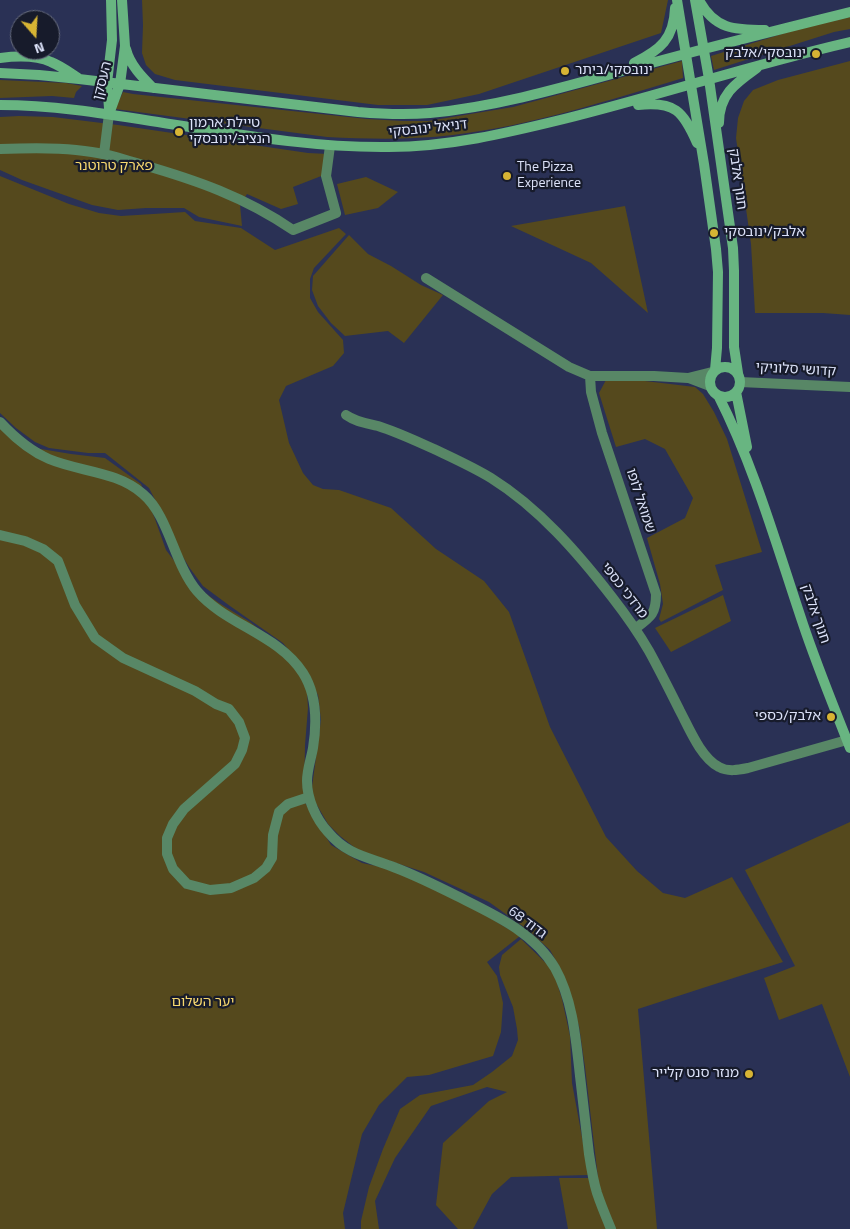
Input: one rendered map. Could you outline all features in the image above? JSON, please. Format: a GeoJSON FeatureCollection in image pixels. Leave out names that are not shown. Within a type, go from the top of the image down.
{"type":"FeatureCollection","features":[{"type":"Feature","properties":{"kind":"street","name":"העסקן"},"geometry":{"type":"LineString","coordinates":[[109,114],[107,83],[112,40],[111,0]]}},
{"type":"Feature","properties":{"kind":"street","name":"העסקן"},"geometry":{"type":"LineString","coordinates":[[109,114],[120,84],[125,46],[122,0]]}},
{"type":"Feature","properties":{"kind":"street"},"geometry":{"type":"LineString","coordinates":[[426,278],[568,367],[590,376],[688,378],[714,371],[721,366],[730,367],[739,378],[739,386],[736,392],[726,397],[712,391],[710,386],[710,379],[714,371],[718,348],[716,250],[703,156],[677,0]]}},
{"type":"Feature","properties":{"kind":"street"},"geometry":{"type":"LineString","coordinates":[[611,74],[646,57],[660,46],[669,35],[674,20],[677,0]]}},
{"type":"Feature","properties":{"kind":"street"},"geometry":{"type":"LineString","coordinates":[[697,0],[713,20],[722,25],[744,30],[778,30]]}},
{"type":"Feature","properties":{"kind":"street","name":"חנוך אלבק"},"geometry":{"type":"LineString","coordinates":[[697,0],[733,248],[734,347],[739,378]]}},
{"type":"Feature","properties":{"kind":"street","name":"דניאל ינובסקי"},"geometry":{"type":"LineString","coordinates":[[0,73],[79,79],[348,111],[401,114],[429,113],[531,95],[686,53],[850,12]]}},
{"type":"Feature","properties":{"kind":"street","name":"דניאל ינובסקי"},"geometry":{"type":"LineString","coordinates":[[0,105],[38,106],[109,114],[246,136],[330,146],[389,147],[454,142],[492,136],[613,107],[766,63],[850,42]]}},
{"type":"Feature","properties":{"kind":"street"},"geometry":{"type":"LineString","coordinates":[[125,46],[130,61],[153,88]]}},
{"type":"Feature","properties":{"kind":"street"},"geometry":{"type":"LineString","coordinates":[[0,58],[38,58],[50,61],[79,79]]}},
{"type":"Feature","properties":{"kind":"street"},"geometry":{"type":"LineString","coordinates":[[720,161],[719,120],[725,97],[738,82],[766,63]]}},
{"type":"Feature","properties":{"kind":"street"},"geometry":{"type":"LineString","coordinates":[[613,107],[650,103],[662,104],[674,109],[682,116],[690,128],[703,156]]}},
{"type":"Feature","properties":{"kind":"street"},"geometry":{"type":"LineString","coordinates":[[104,154],[109,114]]}},
{"type":"Feature","properties":{"kind":"street"},"geometry":{"type":"LineString","coordinates":[[0,149],[43,148],[104,154],[182,176],[214,188],[251,204],[293,230],[336,212],[326,176],[330,146]]}},
{"type":"Feature","properties":{"kind":"street","name":"שמואל לופו"},"geometry":{"type":"LineString","coordinates":[[590,376],[591,392],[602,433],[656,594],[656,604],[651,617],[636,628]]}},
{"type":"Feature","properties":{"kind":"street"},"geometry":{"type":"LineString","coordinates":[[688,378],[710,386]]}},
{"type":"Feature","properties":{"kind":"street","name":"קדושי סלוניקי"},"geometry":{"type":"LineString","coordinates":[[739,378],[850,387]]}},
{"type":"Feature","properties":{"kind":"street","name":"חנוך אלבק"},"geometry":{"type":"LineString","coordinates":[[736,392],[744,436],[758,487],[804,625],[848,744]]}},
{"type":"Feature","properties":{"kind":"street","name":"חנוך אלבק"},"geometry":{"type":"LineString","coordinates":[[718,395],[736,432],[758,487]]}},
{"type":"Feature","properties":{"kind":"street","name":"מרדכי כספי"},"geometry":{"type":"LineString","coordinates":[[346,415],[353,420],[378,426],[458,460],[491,478],[518,496],[551,526],[636,628],[694,737],[708,757],[719,768],[728,770],[748,768],[848,744]]}},
{"type":"Feature","properties":{"kind":"street"},"geometry":{"type":"LineString","coordinates":[[0,422],[27,446],[47,458],[109,476],[143,493],[158,514],[184,570],[205,600],[278,647],[302,672],[313,697],[316,718],[313,750],[306,783],[309,797],[288,804],[278,812],[272,858],[266,868],[254,878],[231,888],[210,890],[187,884],[173,869],[167,854],[167,838],[173,824],[184,809],[235,764],[242,750],[245,738],[239,722],[229,708],[216,704],[195,691],[123,658],[96,638],[75,605],[58,561],[43,549],[25,541],[0,535]]}},
{"type":"Feature","properties":{"kind":"street","name":"גדוד 68"},"geometry":{"type":"LineString","coordinates":[[309,797],[316,815],[328,833],[350,852],[417,876],[504,920],[535,943],[555,968],[565,990],[576,1039],[592,1170],[597,1192],[611,1229]]}},
{"type":"Feature","properties":{"kind":"green space"},"geometry":{"type":"Polygon","coordinates":[[[142,0],[668,0],[661,33],[479,94],[427,105],[378,105],[175,80],[155,74],[146,65],[142,53],[142,0]]]}},
{"type":"Feature","properties":{"kind":"green space"},"geometry":{"type":"Polygon","coordinates":[[[850,17],[850,29],[834,32],[714,70],[711,56],[798,29],[850,17]]]}},
{"type":"Feature","properties":{"kind":"green space"},"geometry":{"type":"Polygon","coordinates":[[[682,61],[683,78],[540,119],[482,131],[437,137],[390,139],[327,137],[115,109],[123,92],[367,119],[428,121],[513,107],[682,61]]]}},
{"type":"Feature","properties":{"kind":"green space"},"geometry":{"type":"Polygon","coordinates":[[[850,61],[850,315],[755,313],[751,244],[736,138],[738,118],[744,101],[753,90],[778,80],[850,61]]]}},
{"type":"Feature","properties":{"kind":"green space"},"geometry":{"type":"Polygon","coordinates":[[[0,80],[66,83],[82,86],[76,92],[74,98],[52,96],[0,98],[0,80]]]}},
{"type":"Feature","properties":{"kind":"green space","name":"פארק טרוטנר"},"geometry":{"type":"Polygon","coordinates":[[[0,117],[53,117],[308,153],[328,154],[329,173],[293,187],[298,204],[281,209],[247,194],[240,205],[242,226],[199,217],[184,208],[118,210],[92,205],[22,180],[0,170],[0,117]]]}},
{"type":"Feature","properties":{"kind":"green space"},"geometry":{"type":"Polygon","coordinates":[[[0,176],[69,204],[99,213],[121,216],[185,212],[195,221],[241,228],[275,250],[339,228],[346,234],[314,268],[310,279],[310,298],[318,312],[343,340],[344,353],[333,366],[286,386],[279,400],[289,443],[303,473],[313,485],[323,489],[339,490],[391,508],[436,549],[484,581],[509,612],[550,727],[606,837],[637,871],[663,893],[685,898],[732,877],[783,962],[638,1009],[657,1229],[568,1229],[559,1178],[598,1178],[579,1026],[559,966],[550,950],[528,930],[489,902],[424,872],[359,851],[340,836],[328,824],[314,800],[312,787],[321,720],[318,695],[300,663],[283,643],[203,586],[174,542],[149,488],[105,453],[88,453],[49,448],[35,442],[0,413],[0,176]]]}},
{"type":"Feature","properties":{"kind":"green space"},"geometry":{"type":"Polygon","coordinates":[[[366,177],[398,192],[378,208],[345,215],[337,184],[366,177]]]}},
{"type":"Feature","properties":{"kind":"green space"},"geometry":{"type":"Polygon","coordinates":[[[625,206],[648,313],[591,263],[511,226],[625,206]]]}},
{"type":"Feature","properties":{"kind":"green space"},"geometry":{"type":"Polygon","coordinates":[[[349,235],[368,254],[421,285],[443,295],[404,343],[388,331],[345,336],[331,323],[318,306],[312,290],[313,276],[349,235]]]}},
{"type":"Feature","properties":{"kind":"green space"},"geometry":{"type":"Polygon","coordinates":[[[606,380],[645,381],[695,387],[703,394],[727,439],[762,552],[715,565],[723,590],[661,622],[659,619],[663,604],[660,584],[647,538],[685,518],[693,498],[665,449],[645,439],[616,447],[599,393],[606,380]]]}},
{"type":"Feature","properties":{"kind":"green space","name":"יער השלום"},"geometry":{"type":"Polygon","coordinates":[[[0,422],[35,448],[105,458],[141,484],[166,550],[191,583],[250,622],[282,647],[306,675],[308,708],[304,801],[331,845],[362,863],[386,868],[460,900],[520,936],[487,962],[497,976],[503,1003],[501,1032],[493,1056],[429,1075],[407,1077],[379,1105],[362,1134],[343,1213],[345,1229],[0,1229],[0,422]]]}},
{"type":"Feature","properties":{"kind":"green space"},"geometry":{"type":"Polygon","coordinates":[[[723,595],[731,621],[671,652],[655,628],[723,595]]]}},
{"type":"Feature","properties":{"kind":"green space"},"geometry":{"type":"Polygon","coordinates":[[[850,822],[850,1077],[822,1004],[779,1020],[764,978],[795,966],[745,870],[850,822]]]}},
{"type":"Feature","properties":{"kind":"green space"},"geometry":{"type":"Polygon","coordinates":[[[521,939],[553,970],[562,999],[570,1036],[572,1083],[589,1175],[511,1177],[492,1194],[473,1229],[458,1229],[436,1205],[443,1143],[489,1101],[507,1092],[487,1087],[431,1106],[395,1158],[375,1201],[379,1229],[361,1229],[369,1187],[400,1109],[420,1095],[473,1085],[512,1056],[518,1040],[517,1029],[513,1007],[500,975],[499,967],[502,955],[521,939]]]}},
{"type":"Feature","properties":{"kind":"place","name":"ינובסקי/אלבק"},"geometry":{"type":"Point","coordinates":[816,54]}},
{"type":"Feature","properties":{"kind":"place","name":"ינובסקי/ביתר"},"geometry":{"type":"Point","coordinates":[565,71]}},
{"type":"Feature","properties":{"kind":"place","name":"טיילת ארמון הנציב/ינובסקי"},"geometry":{"type":"Point","coordinates":[179,132]}},
{"type":"Feature","properties":{"kind":"place","name":"The Pizza Experience"},"geometry":{"type":"Point","coordinates":[507,176]}},
{"type":"Feature","properties":{"kind":"place","name":"אלבק/ינובסקי"},"geometry":{"type":"Point","coordinates":[714,233]}},
{"type":"Feature","properties":{"kind":"place","name":"אלבק/כספי"},"geometry":{"type":"Point","coordinates":[831,717]}},
{"type":"Feature","properties":{"kind":"place","name":"מנזר סנט קלייר"},"geometry":{"type":"Point","coordinates":[749,1074]}}]}
